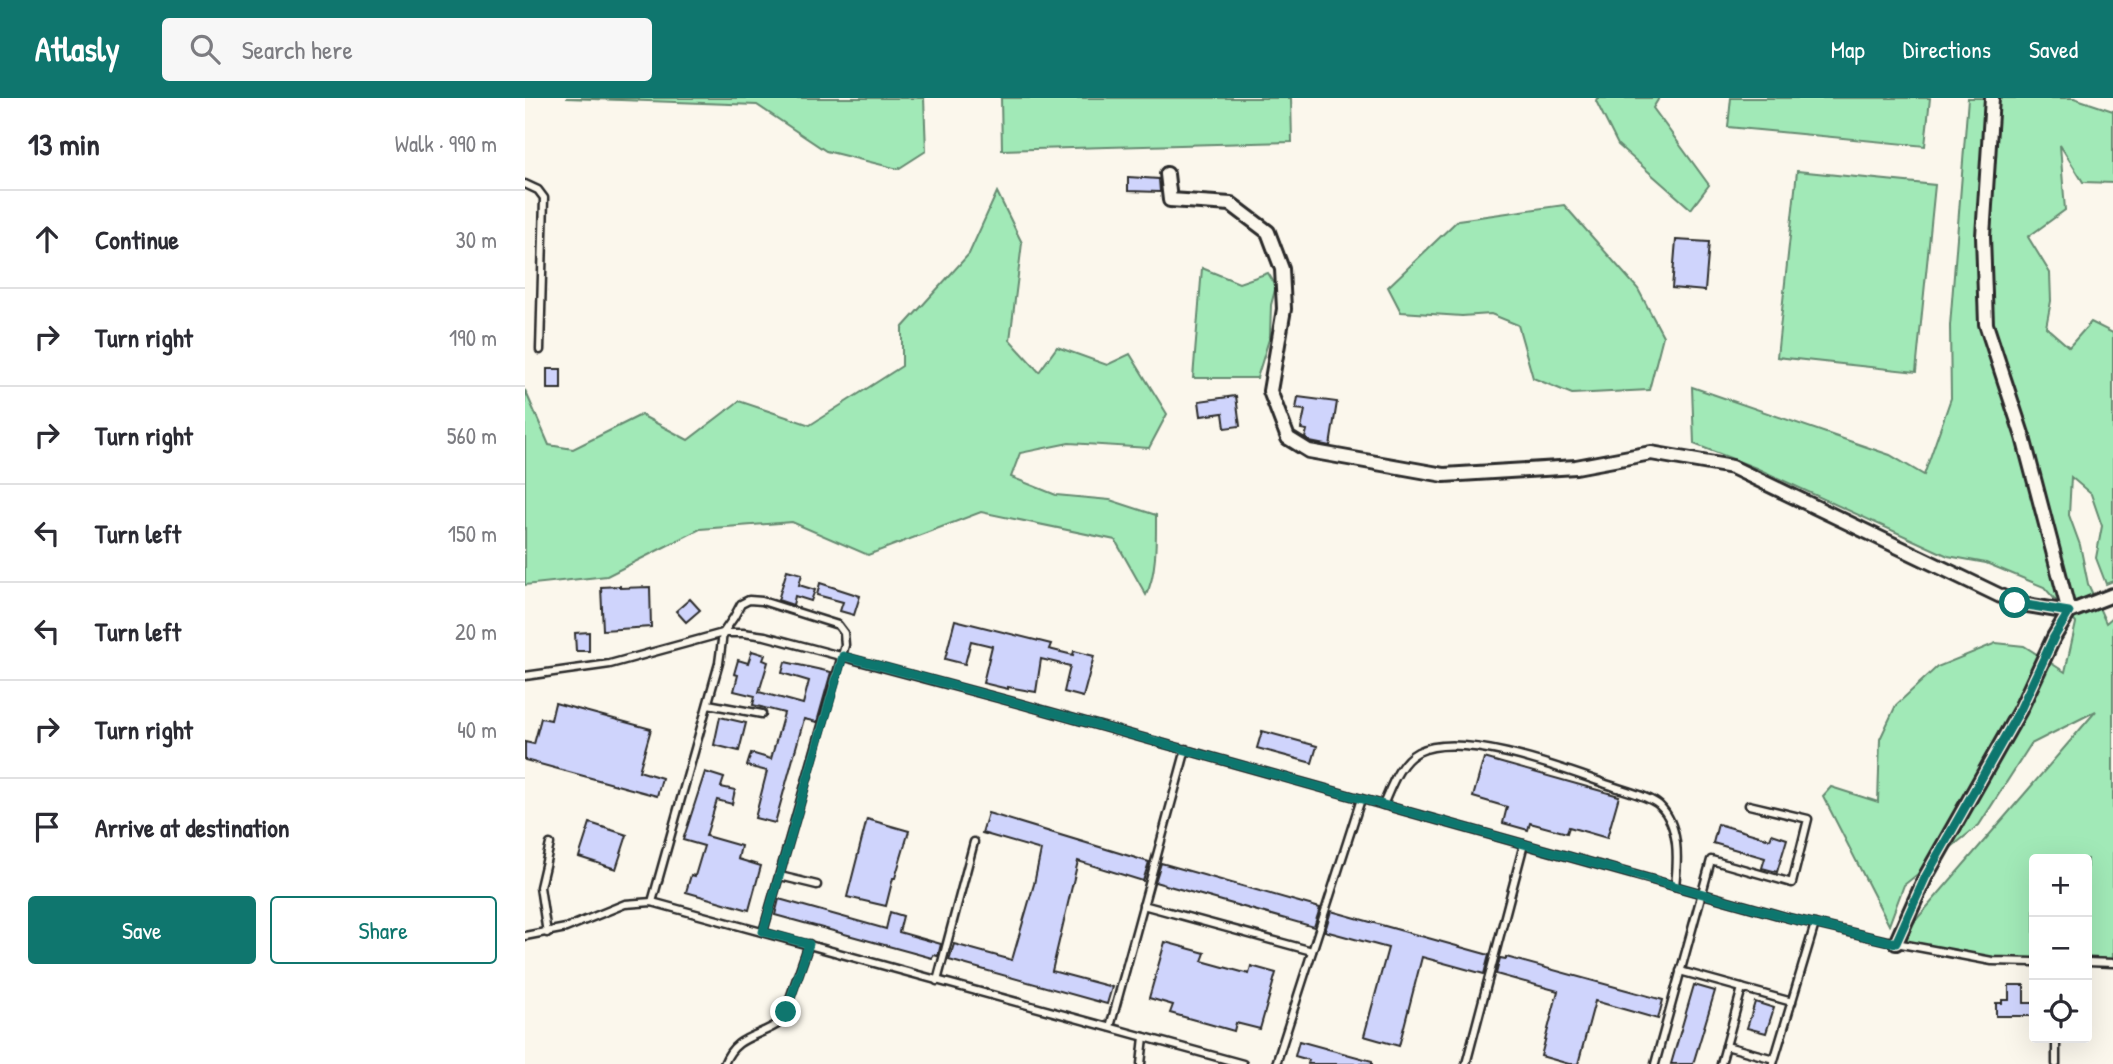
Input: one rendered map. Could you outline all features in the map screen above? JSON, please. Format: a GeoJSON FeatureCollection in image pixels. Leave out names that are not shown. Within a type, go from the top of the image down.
{"type":"FeatureCollection","features":[{"type":"Feature","properties":{"kind":"street"},"geometry":{"type":"LineString","coordinates":[[1896,943],[1926,876],[2020,710],[2054,637],[2069,612],[2023,438],[1986,324],[1983,236],[1992,98]]}},
{"type":"Feature","properties":{"kind":"street"},"geometry":{"type":"LineString","coordinates":[[1167,174],[1170,200],[1231,204],[1268,232],[1282,269],[1284,309],[1271,391],[1288,438],[1309,451],[1444,475],[1576,467],[1651,453],[1732,467],[2015,603],[2069,612],[2113,595]]}},
{"type":"Feature","properties":{"kind":"lane"},"geometry":{"type":"LineString","coordinates":[[525,184],[538,190],[544,198],[540,350]]}},
{"type":"Feature","properties":{"kind":"lane"},"geometry":{"type":"LineString","coordinates":[[652,902],[719,663],[723,633],[741,604],[749,600],[762,601],[838,625],[844,634],[845,645],[763,932]]}},
{"type":"Feature","properties":{"kind":"lane"},"geometry":{"type":"LineString","coordinates":[[525,676],[610,664],[723,633],[765,636],[1186,749],[1815,924],[1992,961],[2029,962]]}},
{"type":"Feature","properties":{"kind":"lane"},"geometry":{"type":"LineString","coordinates":[[708,704],[762,714]]}},
{"type":"Feature","properties":{"kind":"lane"},"geometry":{"type":"LineString","coordinates":[[1383,805],[1403,765],[1415,753],[1432,747],[1450,745],[1514,755],[1555,766],[1658,804],[1671,822],[1675,837],[1678,858],[1675,886]]}},
{"type":"Feature","properties":{"kind":"lane"},"geometry":{"type":"LineString","coordinates":[[1109,1027],[1186,749]]}},
{"type":"Feature","properties":{"kind":"lane"},"geometry":{"type":"LineString","coordinates":[[1276,1064],[1361,799]]}},
{"type":"Feature","properties":{"kind":"lane"},"geometry":{"type":"LineString","coordinates":[[1655,1064],[1711,860],[1792,883],[1808,819],[1749,805]]}},
{"type":"Feature","properties":{"kind":"lane"},"geometry":{"type":"LineString","coordinates":[[937,981],[974,842]]}},
{"type":"Feature","properties":{"kind":"lane"},"geometry":{"type":"LineString","coordinates":[[547,933],[540,887],[550,844]]}},
{"type":"Feature","properties":{"kind":"lane"},"geometry":{"type":"LineString","coordinates":[[1466,1064],[1524,844]]}},
{"type":"Feature","properties":{"kind":"lane"},"geometry":{"type":"LineString","coordinates":[[780,876],[817,885]]}},
{"type":"Feature","properties":{"kind":"lane"},"geometry":{"type":"LineString","coordinates":[[525,936],[566,928],[625,904],[652,902],[1243,1064]]}},
{"type":"Feature","properties":{"kind":"lane"},"geometry":{"type":"LineString","coordinates":[[1143,905],[1312,951]]}},
{"type":"Feature","properties":{"kind":"lane"},"geometry":{"type":"LineString","coordinates":[[1726,1046],[1773,1062],[1815,924]]}},
{"type":"Feature","properties":{"kind":"lane"},"geometry":{"type":"LineString","coordinates":[[724,1064],[729,1051],[739,1041],[782,1021],[809,944]]}},
{"type":"Feature","properties":{"kind":"lane"},"geometry":{"type":"LineString","coordinates":[[2092,962],[2113,962]]}},
{"type":"Feature","properties":{"kind":"lane"},"geometry":{"type":"LineString","coordinates":[[1680,971],[1791,1002]]}},
{"type":"Feature","properties":{"kind":"lane"},"geometry":{"type":"LineString","coordinates":[[1721,1064],[1742,988]]}},
{"type":"Feature","properties":{"kind":"lane"},"geometry":{"type":"LineString","coordinates":[[1141,1064],[1143,1037]]}},
{"type":"Feature","properties":{"kind":"lane"},"geometry":{"type":"LineString","coordinates":[[2056,1043],[2056,1064]]}},
{"type":"Feature","properties":{"kind":"green space"},"geometry":{"type":"Polygon","coordinates":[[[566,98],[924,98],[926,151],[898,169],[826,151],[757,105],[566,98]]]}},
{"type":"Feature","properties":{"kind":"green space"},"geometry":{"type":"Polygon","coordinates":[[[1001,98],[1291,98],[1292,142],[1002,150],[1001,98]]]}},
{"type":"Feature","properties":{"kind":"green space"},"geometry":{"type":"Polygon","coordinates":[[[1597,98],[1659,98],[1653,108],[1709,185],[1691,209],[1618,145],[1596,101],[1597,98]]]}},
{"type":"Feature","properties":{"kind":"green space"},"geometry":{"type":"Polygon","coordinates":[[[1731,98],[1930,98],[1925,146],[1728,127],[1731,98]]]}},
{"type":"Feature","properties":{"kind":"green space"},"geometry":{"type":"Polygon","coordinates":[[[1968,98],[2074,98],[2113,111],[2113,183],[2083,182],[2060,145],[2065,210],[2028,237],[2050,273],[2051,301],[2046,327],[2069,347],[2091,322],[2113,333],[2113,581],[2106,584],[2096,558],[2102,526],[2091,494],[2071,477],[2069,515],[2080,545],[2088,584],[2106,623],[2113,617],[2113,963],[2092,962],[2092,854],[2029,854],[2029,962],[1992,961],[1896,943],[2096,711],[2031,744],[1979,825],[1904,885],[1889,925],[1823,796],[1831,787],[1878,802],[1880,739],[1896,705],[1937,667],[1996,643],[2024,646],[2065,672],[2076,623],[2044,587],[1986,563],[1948,556],[1756,468],[1694,444],[1692,387],[1890,455],[1924,475],[1951,398],[1950,326],[1968,98]]]}},
{"type":"Feature","properties":{"kind":"green space"},"geometry":{"type":"Polygon","coordinates":[[[1797,171],[1935,185],[1916,372],[1777,357],[1797,171]]]}},
{"type":"Feature","properties":{"kind":"green space"},"geometry":{"type":"Polygon","coordinates":[[[997,192],[1022,243],[1010,340],[1039,372],[1057,347],[1107,365],[1130,354],[1167,414],[1149,448],[1069,443],[1020,453],[1011,477],[1056,495],[1110,500],[1156,515],[1154,567],[1146,595],[1115,540],[981,512],[868,555],[792,522],[700,529],[607,576],[525,585],[525,390],[549,445],[573,449],[641,415],[688,440],[739,401],[810,425],[902,366],[902,328],[969,254],[997,192]]]}},
{"type":"Feature","properties":{"kind":"green space"},"geometry":{"type":"Polygon","coordinates":[[[1564,205],[1638,289],[1663,336],[1649,390],[1572,394],[1533,378],[1518,325],[1491,314],[1462,316],[1401,312],[1388,287],[1458,220],[1564,205]]]}},
{"type":"Feature","properties":{"kind":"green space"},"geometry":{"type":"Polygon","coordinates":[[[1202,268],[1239,283],[1268,273],[1276,286],[1271,305],[1270,336],[1257,378],[1193,378],[1202,268]]]}},
{"type":"Feature","properties":{"kind":"building"},"geometry":{"type":"Polygon","coordinates":[[[1128,177],[1159,179],[1160,192],[1128,191],[1128,177]]]}},
{"type":"Feature","properties":{"kind":"building"},"geometry":{"type":"Polygon","coordinates":[[[1676,240],[1709,242],[1705,291],[1672,288],[1676,240]]]}},
{"type":"Feature","properties":{"kind":"building"},"geometry":{"type":"Polygon","coordinates":[[[547,369],[561,369],[561,389],[547,389],[547,369]]]}},
{"type":"Feature","properties":{"kind":"building"},"geometry":{"type":"Polygon","coordinates":[[[1236,396],[1240,426],[1225,428],[1223,413],[1201,416],[1199,401],[1236,396]]]}},
{"type":"Feature","properties":{"kind":"building"},"geometry":{"type":"Polygon","coordinates":[[[1298,397],[1337,402],[1330,446],[1310,442],[1305,438],[1307,430],[1301,429],[1305,410],[1296,409],[1298,397]]]}},
{"type":"Feature","properties":{"kind":"building"},"geometry":{"type":"Polygon","coordinates":[[[787,570],[802,574],[799,585],[815,590],[811,601],[795,596],[793,605],[778,600],[787,570]]]}},
{"type":"Feature","properties":{"kind":"building"},"geometry":{"type":"Polygon","coordinates":[[[820,583],[860,596],[854,615],[840,611],[843,602],[817,595],[820,583]]]}},
{"type":"Feature","properties":{"kind":"building"},"geometry":{"type":"Polygon","coordinates":[[[601,587],[650,587],[651,627],[603,630],[601,587]]]}},
{"type":"Feature","properties":{"kind":"building"},"geometry":{"type":"Polygon","coordinates":[[[690,599],[700,610],[686,622],[676,611],[690,599]]]}},
{"type":"Feature","properties":{"kind":"building"},"geometry":{"type":"Polygon","coordinates":[[[955,620],[1051,644],[1049,649],[1073,655],[1074,651],[1094,656],[1083,697],[1064,692],[1070,666],[1041,659],[1036,692],[983,683],[992,646],[971,641],[965,664],[945,659],[955,620]]]}},
{"type":"Feature","properties":{"kind":"building"},"geometry":{"type":"Polygon","coordinates":[[[589,632],[589,651],[576,651],[575,633],[589,632]]]}},
{"type":"Feature","properties":{"kind":"building"},"geometry":{"type":"Polygon","coordinates":[[[752,651],[765,655],[763,660],[768,662],[759,692],[803,704],[809,681],[782,673],[785,662],[831,672],[817,722],[804,719],[775,823],[755,818],[767,771],[747,766],[751,753],[771,759],[784,713],[753,705],[755,696],[734,691],[738,675],[734,674],[738,660],[748,663],[752,651]]]}},
{"type":"Feature","properties":{"kind":"building"},"geometry":{"type":"Polygon","coordinates":[[[555,703],[651,729],[639,771],[662,778],[657,796],[525,760],[525,742],[534,744],[541,718],[551,720],[555,703]]]}},
{"type":"Feature","properties":{"kind":"building"},"geometry":{"type":"Polygon","coordinates":[[[720,717],[746,723],[739,751],[714,745],[720,717]]]}},
{"type":"Feature","properties":{"kind":"building"},"geometry":{"type":"Polygon","coordinates":[[[1262,731],[1317,746],[1312,763],[1257,748],[1262,731]]]}},
{"type":"Feature","properties":{"kind":"building"},"geometry":{"type":"Polygon","coordinates":[[[1484,758],[1619,796],[1607,838],[1569,827],[1567,833],[1530,823],[1528,830],[1503,823],[1507,807],[1473,797],[1484,758]]]}},
{"type":"Feature","properties":{"kind":"building"},"geometry":{"type":"Polygon","coordinates":[[[705,772],[724,778],[721,787],[735,790],[732,804],[717,800],[706,836],[741,846],[738,859],[761,866],[749,910],[686,892],[691,875],[695,876],[704,846],[683,840],[705,772]]]}},
{"type":"Feature","properties":{"kind":"building"},"geometry":{"type":"Polygon","coordinates":[[[988,813],[1149,862],[1143,881],[1078,861],[1052,971],[1112,987],[1107,1004],[949,960],[954,944],[1012,960],[1034,884],[1041,850],[982,833],[988,813]]]}},
{"type":"Feature","properties":{"kind":"building"},"geometry":{"type":"Polygon","coordinates":[[[867,819],[909,831],[886,906],[847,897],[867,819]]]}},
{"type":"Feature","properties":{"kind":"building"},"geometry":{"type":"Polygon","coordinates":[[[590,823],[627,835],[616,869],[579,857],[590,823]]]}},
{"type":"Feature","properties":{"kind":"building"},"geometry":{"type":"Polygon","coordinates":[[[1718,824],[1770,839],[1772,834],[1787,839],[1777,872],[1762,868],[1765,858],[1713,843],[1718,824]]]}},
{"type":"Feature","properties":{"kind":"building"},"geometry":{"type":"Polygon","coordinates":[[[1161,863],[1320,908],[1314,927],[1155,882],[1161,863]]]}},
{"type":"Feature","properties":{"kind":"building"},"geometry":{"type":"Polygon","coordinates":[[[779,899],[886,929],[890,912],[903,916],[899,932],[941,944],[938,956],[933,955],[932,958],[775,915],[779,899]]]}},
{"type":"Feature","properties":{"kind":"building"},"geometry":{"type":"Polygon","coordinates":[[[1331,911],[1489,955],[1484,974],[1422,957],[1399,1046],[1364,1036],[1388,948],[1325,931],[1331,911]]]}},
{"type":"Feature","properties":{"kind":"building"},"geometry":{"type":"Polygon","coordinates":[[[1165,942],[1205,953],[1202,961],[1249,974],[1251,966],[1276,973],[1260,1029],[1236,1023],[1234,1031],[1170,1013],[1173,1005],[1149,998],[1165,942]]]}},
{"type":"Feature","properties":{"kind":"building"},"geometry":{"type":"Polygon","coordinates":[[[1506,957],[1663,1000],[1658,1019],[1595,1001],[1578,1064],[1541,1056],[1558,991],[1496,974],[1500,958],[1506,957]]]}},
{"type":"Feature","properties":{"kind":"building"},"geometry":{"type":"Polygon","coordinates":[[[1694,985],[1715,991],[1693,1064],[1671,1064],[1694,985]]]}},
{"type":"Feature","properties":{"kind":"building"},"geometry":{"type":"Polygon","coordinates":[[[2009,985],[2024,985],[2024,1003],[2029,1003],[2029,1016],[1996,1016],[1996,1003],[2009,1000],[2009,985]]]}},
{"type":"Feature","properties":{"kind":"building"},"geometry":{"type":"Polygon","coordinates":[[[1755,1002],[1774,1008],[1766,1033],[1747,1028],[1755,1002]]]}},
{"type":"Feature","properties":{"kind":"building"},"geometry":{"type":"Polygon","coordinates":[[[1299,1041],[1372,1061],[1372,1064],[1308,1064],[1309,1060],[1295,1056],[1299,1041]]]}},
{"type":"Feature","properties":{"kind":"route"},"geometry":{"type":"LineString","coordinates":[[786,1012],[809,944],[763,932],[843,656],[1789,918],[1896,943],[1926,876],[2020,710],[2054,637],[2069,612],[2015,603]]}}]}
